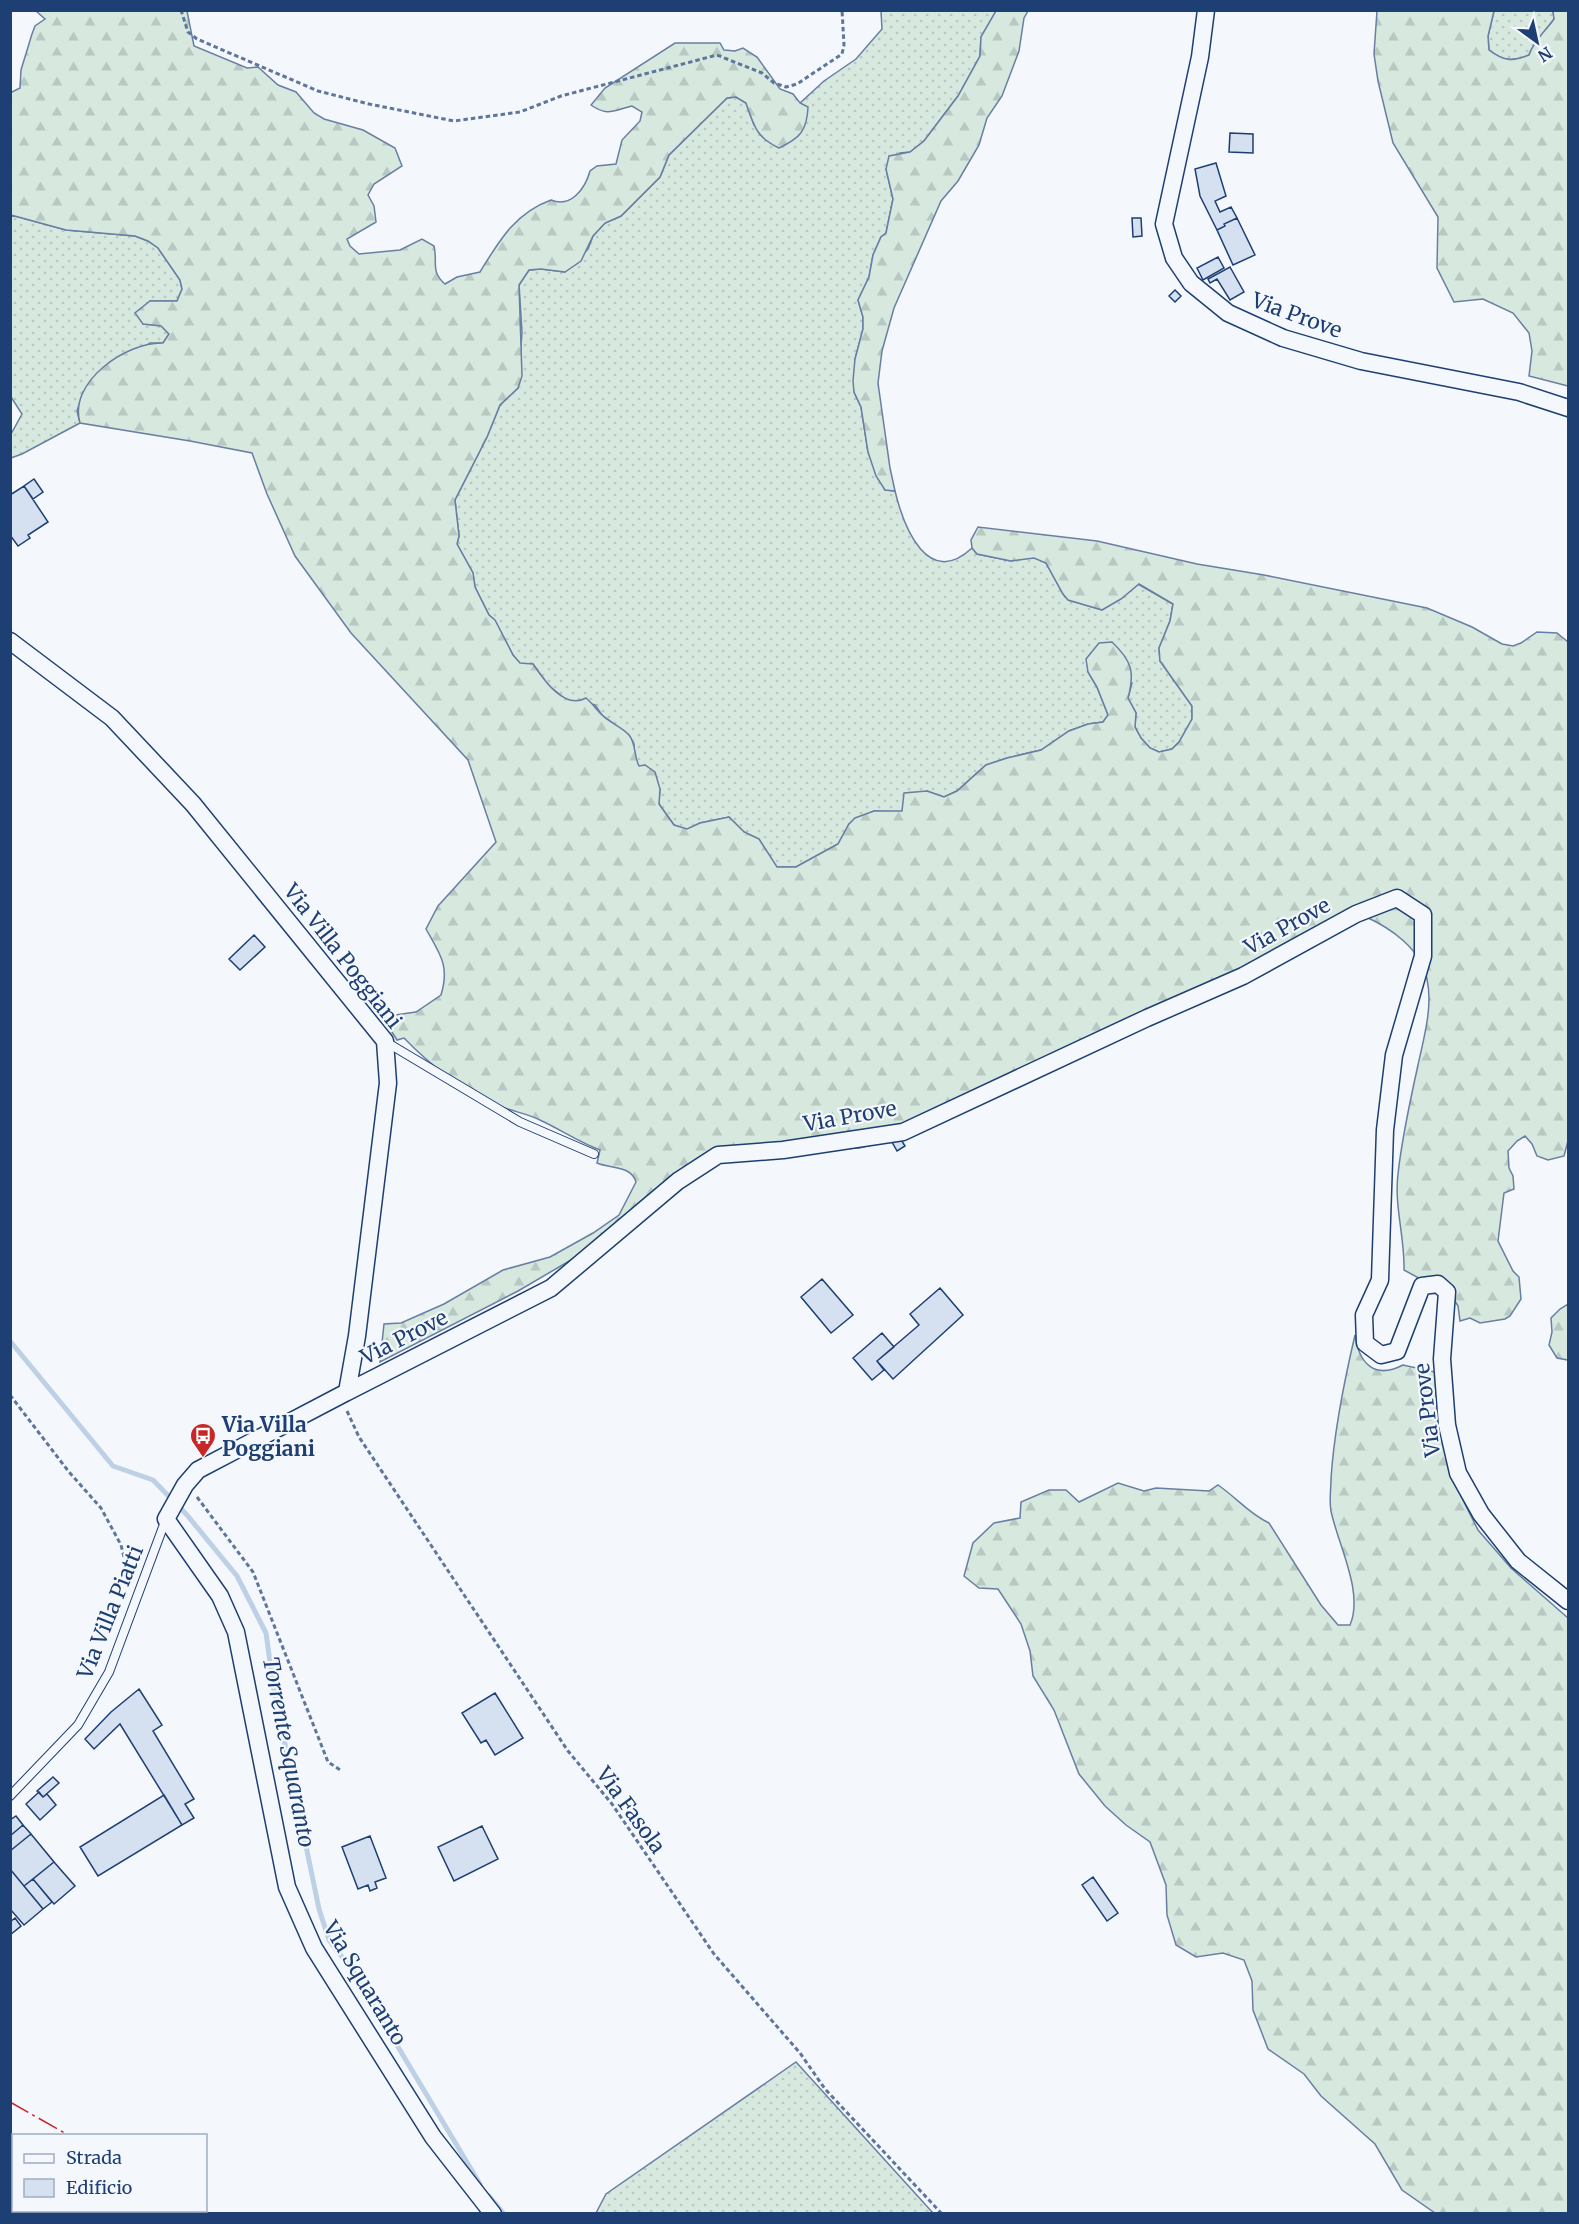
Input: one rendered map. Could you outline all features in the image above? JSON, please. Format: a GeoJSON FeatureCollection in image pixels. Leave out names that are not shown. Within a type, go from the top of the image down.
{"type":"FeatureCollection","features":[{"type":"Feature","properties":{"kind":"street","name":"Via Prove"},"geometry":{"type":"LineString","coordinates":[[1206,10],[1200,57],[1164,224],[1174,258],[1191,283],[1228,313],[1283,338],[1361,361],[1518,392],[1569,408]]}},
{"type":"Feature","properties":{"kind":"street","name":"Via Villa Poggiani"},"geometry":{"type":"LineString","coordinates":[[10,641],[112,718],[136,743],[192,804],[385,1041],[388,1083],[357,1336],[347,1392]]}},
{"type":"Feature","properties":{"kind":"street","name":"Via Prove"},"geometry":{"type":"LineString","coordinates":[[347,1392],[550,1288],[678,1181],[718,1155],[783,1150],[903,1132],[1147,1018],[1243,976],[1356,914],[1397,898],[1423,915],[1424,957],[1394,1055],[1385,1130],[1380,1280],[1364,1315],[1365,1343],[1381,1354],[1397,1351],[1422,1286],[1438,1284],[1447,1292],[1442,1359],[1447,1425],[1458,1473],[1481,1514],[1518,1561],[1569,1601]]}},
{"type":"Feature","properties":{"kind":"street"},"geometry":{"type":"LineString","coordinates":[[166,1520],[185,1485],[198,1470],[347,1392]]}},
{"type":"Feature","properties":{"kind":"street","name":"Via Squaranto"},"geometry":{"type":"LineString","coordinates":[[166,1520],[220,1596],[236,1632],[287,1887],[314,1948],[433,2137],[493,2214]]}},
{"type":"Feature","properties":{"kind":"lane"},"geometry":{"type":"LineString","coordinates":[[385,1041],[520,1122],[594,1154]]}},
{"type":"Feature","properties":{"kind":"lane","name":"Via Villa Piatti"},"geometry":{"type":"LineString","coordinates":[[10,1797],[78,1725],[109,1672],[166,1520]]}},
{"type":"Feature","properties":{"kind":"path"},"geometry":{"type":"LineString","coordinates":[[181,10],[188,32],[197,39],[318,91],[454,121],[520,112],[561,96],[717,56],[762,73],[774,83],[786,87],[797,84],[842,54],[844,45],[842,10]]}},
{"type":"Feature","properties":{"kind":"path","name":"Via Fasola"},"geometry":{"type":"LineString","coordinates":[[347,1392],[345,1402],[347,1414],[359,1437],[568,1751],[612,1804],[714,1954],[800,2054],[825,2089],[942,2214]]}},
{"type":"Feature","properties":{"kind":"path"},"geometry":{"type":"LineString","coordinates":[[10,1395],[69,1472],[100,1508],[121,1545],[130,1581]]}},
{"type":"Feature","properties":{"kind":"path"},"geometry":{"type":"LineString","coordinates":[[185,1485],[253,1572],[328,1762],[342,1771]]}},
{"type":"Feature","properties":{"kind":"green space"},"geometry":{"type":"Polygon","coordinates":[[[36,11],[187,11],[194,46],[247,68],[258,67],[278,85],[296,92],[314,113],[324,119],[363,130],[395,148],[402,166],[374,184],[368,195],[374,206],[376,222],[347,239],[350,246],[359,254],[400,250],[422,239],[434,246],[436,270],[445,284],[457,277],[480,272],[501,239],[527,212],[551,200],[558,202],[571,199],[581,190],[590,171],[597,166],[616,164],[622,140],[640,121],[642,112],[632,106],[607,112],[591,105],[605,88],[675,43],[720,43],[724,50],[735,51],[743,48],[757,57],[780,89],[793,94],[800,103],[808,107],[806,122],[801,133],[779,148],[765,140],[757,130],[746,103],[736,97],[727,98],[669,155],[660,177],[621,216],[605,223],[593,236],[581,261],[565,272],[529,270],[519,285],[522,376],[518,388],[500,405],[487,437],[455,500],[459,536],[457,544],[473,573],[475,587],[489,615],[495,620],[513,655],[520,663],[533,664],[555,692],[562,697],[578,701],[586,698],[605,718],[629,735],[639,766],[645,765],[655,772],[660,789],[659,804],[674,825],[687,829],[700,823],[729,817],[744,832],[759,839],[777,867],[796,867],[838,844],[855,818],[874,811],[902,811],[904,793],[927,791],[944,797],[957,791],[986,765],[1041,750],[1069,731],[1088,724],[1103,722],[1108,715],[1097,687],[1088,672],[1086,659],[1099,643],[1112,642],[1128,661],[1131,681],[1128,698],[1136,713],[1135,727],[1141,738],[1150,748],[1159,752],[1172,749],[1179,742],[1192,719],[1192,706],[1160,661],[1159,648],[1170,621],[1173,604],[1139,584],[1121,599],[1102,610],[1068,600],[1046,563],[1034,558],[1011,561],[977,554],[972,548],[971,540],[978,527],[1097,541],[1197,564],[1427,608],[1472,627],[1502,644],[1513,646],[1537,632],[1557,633],[1568,642],[1568,1141],[1564,1156],[1548,1160],[1537,1156],[1532,1144],[1525,1136],[1508,1151],[1514,1189],[1504,1193],[1498,1241],[1513,1271],[1519,1277],[1521,1299],[1510,1316],[1480,1323],[1470,1318],[1460,1321],[1458,1306],[1452,1296],[1404,1270],[1397,1198],[1398,1174],[1406,1119],[1427,1022],[1429,990],[1424,968],[1412,949],[1394,933],[1364,916],[1240,972],[892,1140],[859,1148],[712,1155],[613,1232],[571,1260],[518,1291],[380,1362],[384,1324],[401,1323],[444,1304],[503,1270],[550,1257],[593,1233],[619,1215],[636,1182],[625,1170],[597,1163],[600,1150],[537,1119],[488,1101],[462,1086],[437,1069],[404,1038],[397,1040],[385,1021],[395,1015],[416,1012],[441,995],[444,985],[444,968],[426,929],[438,906],[496,842],[468,760],[351,633],[295,556],[267,494],[252,453],[80,423],[79,408],[83,393],[91,379],[103,367],[133,349],[148,344],[163,343],[169,334],[161,326],[143,324],[135,313],[150,301],[177,301],[182,289],[180,280],[158,248],[148,241],[135,236],[66,230],[11,215],[10,93],[20,88],[21,70],[32,34],[35,26],[45,19],[36,11]]]}},
{"type":"Feature","properties":{"kind":"green space"},"geometry":{"type":"Polygon","coordinates":[[[881,11],[996,11],[981,37],[980,56],[958,96],[924,141],[910,152],[900,153],[886,169],[893,199],[886,233],[881,237],[873,255],[869,277],[858,300],[863,317],[863,329],[855,359],[854,392],[861,407],[868,452],[885,490],[895,491],[912,536],[920,549],[931,558],[943,562],[956,559],[972,548],[977,554],[1011,561],[1034,557],[1046,563],[1063,594],[1069,600],[1102,610],[1121,599],[1138,584],[1173,604],[1170,621],[1159,648],[1160,661],[1192,706],[1192,719],[1179,742],[1172,749],[1159,752],[1150,748],[1135,727],[1136,713],[1128,698],[1132,683],[1088,672],[1097,687],[1108,715],[1103,722],[1088,724],[1069,731],[1041,750],[986,765],[957,791],[944,797],[927,791],[904,803],[902,812],[874,811],[849,824],[838,844],[796,867],[776,867],[759,839],[744,832],[729,817],[700,823],[687,830],[674,825],[659,804],[660,789],[639,767],[634,757],[634,744],[629,735],[602,715],[595,705],[568,701],[548,685],[533,664],[520,664],[495,621],[489,615],[475,587],[473,573],[457,544],[459,536],[455,500],[487,437],[500,405],[518,388],[522,332],[519,285],[529,270],[565,272],[588,249],[593,236],[605,223],[621,216],[660,177],[669,155],[727,98],[736,97],[746,103],[754,125],[800,103],[824,81],[856,59],[882,29],[881,11]]]}},
{"type":"Feature","properties":{"kind":"green space"},"geometry":{"type":"Polygon","coordinates":[[[996,11],[1028,11],[1024,18],[1019,51],[1002,96],[987,118],[979,145],[958,181],[941,201],[894,308],[882,351],[878,383],[895,491],[885,490],[876,476],[868,452],[861,407],[854,392],[853,381],[855,359],[863,329],[863,317],[858,300],[869,277],[873,255],[881,237],[886,233],[893,199],[886,169],[889,156],[910,152],[924,141],[958,96],[980,56],[981,37],[996,11]]]}},
{"type":"Feature","properties":{"kind":"green space"},"geometry":{"type":"Polygon","coordinates":[[[1377,11],[1494,11],[1488,36],[1489,50],[1504,58],[1518,59],[1529,55],[1537,40],[1554,19],[1553,11],[1568,11],[1568,386],[1529,376],[1532,351],[1529,333],[1513,313],[1483,299],[1454,302],[1437,268],[1438,217],[1393,143],[1374,54],[1377,11]]]}},
{"type":"Feature","properties":{"kind":"green space"},"geometry":{"type":"Polygon","coordinates":[[[1494,11],[1553,11],[1554,19],[1537,40],[1529,55],[1518,59],[1508,59],[1489,50],[1488,36],[1494,11]]]}},
{"type":"Feature","properties":{"kind":"green space"},"geometry":{"type":"Polygon","coordinates":[[[11,215],[66,230],[135,236],[148,241],[158,248],[180,280],[182,289],[177,301],[150,301],[143,324],[161,325],[169,334],[163,343],[150,343],[83,392],[77,411],[80,423],[11,458],[10,436],[22,414],[11,397],[11,215]]]}},
{"type":"Feature","properties":{"kind":"green space"},"geometry":{"type":"Polygon","coordinates":[[[1568,1304],[1568,1360],[1557,1358],[1549,1345],[1552,1332],[1551,1318],[1568,1304]]]}},
{"type":"Feature","properties":{"kind":"green space"},"geometry":{"type":"Polygon","coordinates":[[[1355,1335],[1364,1361],[1376,1369],[1384,1371],[1403,1365],[1435,1372],[1447,1460],[1459,1492],[1478,1530],[1511,1568],[1568,1618],[1568,2213],[1435,2213],[1402,2190],[1375,2144],[1321,2096],[1304,2074],[1268,2049],[1253,2010],[1252,1981],[1244,1960],[1223,1953],[1196,1957],[1176,1945],[1167,1915],[1166,1885],[1150,1842],[1105,1806],[1079,1774],[1054,1710],[1033,1676],[1030,1651],[1021,1624],[998,1589],[979,1588],[964,1576],[973,1543],[994,1523],[1020,1518],[1021,1502],[1049,1490],[1066,1490],[1079,1502],[1118,1483],[1144,1491],[1156,1488],[1209,1491],[1218,1485],[1255,1515],[1269,1523],[1321,1605],[1338,1625],[1350,1625],[1354,1598],[1352,1583],[1334,1524],[1330,1499],[1337,1424],[1355,1335]]]}},
{"type":"Feature","properties":{"kind":"green space"},"geometry":{"type":"Polygon","coordinates":[[[796,2062],[933,2213],[596,2213],[606,2194],[796,2062]]]}},
{"type":"Feature","properties":{"kind":"building"},"geometry":{"type":"Polygon","coordinates":[[[1230,133],[1253,134],[1253,153],[1229,152],[1230,133]]]}},
{"type":"Feature","properties":{"kind":"building"},"geometry":{"type":"Polygon","coordinates":[[[1216,163],[1226,196],[1215,201],[1220,212],[1231,207],[1237,218],[1217,230],[1200,196],[1195,169],[1216,163]]]}},
{"type":"Feature","properties":{"kind":"building"},"geometry":{"type":"Polygon","coordinates":[[[1132,218],[1141,218],[1142,236],[1133,237],[1132,218]]]}},
{"type":"Feature","properties":{"kind":"building"},"geometry":{"type":"Polygon","coordinates":[[[1237,218],[1255,255],[1233,265],[1217,230],[1237,218]]]}},
{"type":"Feature","properties":{"kind":"building"},"geometry":{"type":"Polygon","coordinates":[[[1218,257],[1224,268],[1203,280],[1197,268],[1218,257]]]}},
{"type":"Feature","properties":{"kind":"building"},"geometry":{"type":"Polygon","coordinates":[[[1230,267],[1244,292],[1230,300],[1217,279],[1210,283],[1208,279],[1230,267]]]}},
{"type":"Feature","properties":{"kind":"building"},"geometry":{"type":"Polygon","coordinates":[[[1175,290],[1181,296],[1175,302],[1169,296],[1175,290]]]}},
{"type":"Feature","properties":{"kind":"building"},"geometry":{"type":"Polygon","coordinates":[[[34,479],[43,492],[33,499],[24,486],[34,479]]]}},
{"type":"Feature","properties":{"kind":"building"},"geometry":{"type":"Polygon","coordinates":[[[24,486],[48,522],[28,535],[30,538],[18,546],[10,535],[10,495],[24,486]]]}},
{"type":"Feature","properties":{"kind":"building"},"geometry":{"type":"Polygon","coordinates":[[[254,935],[265,947],[240,970],[229,959],[254,935]]]}},
{"type":"Feature","properties":{"kind":"building"},"geometry":{"type":"Polygon","coordinates":[[[900,1138],[905,1146],[897,1151],[892,1142],[900,1138]]]}},
{"type":"Feature","properties":{"kind":"building"},"geometry":{"type":"Polygon","coordinates":[[[822,1279],[853,1315],[831,1333],[801,1297],[822,1279]]]}},
{"type":"Feature","properties":{"kind":"building"},"geometry":{"type":"Polygon","coordinates":[[[940,1288],[963,1315],[893,1379],[877,1361],[919,1325],[910,1314],[940,1288]]]}},
{"type":"Feature","properties":{"kind":"building"},"geometry":{"type":"Polygon","coordinates":[[[882,1333],[894,1347],[877,1361],[884,1370],[872,1380],[853,1358],[882,1333]]]}},
{"type":"Feature","properties":{"kind":"building"},"geometry":{"type":"Polygon","coordinates":[[[139,1689],[162,1725],[153,1731],[194,1799],[185,1804],[194,1818],[182,1825],[120,1724],[94,1749],[85,1739],[111,1712],[139,1689]]]}},
{"type":"Feature","properties":{"kind":"building"},"geometry":{"type":"Polygon","coordinates":[[[495,1693],[523,1738],[495,1755],[486,1740],[481,1743],[462,1713],[495,1693]]]}},
{"type":"Feature","properties":{"kind":"building"},"geometry":{"type":"Polygon","coordinates":[[[53,1777],[59,1783],[43,1797],[37,1791],[53,1777]]]}},
{"type":"Feature","properties":{"kind":"building"},"geometry":{"type":"Polygon","coordinates":[[[39,1792],[43,1797],[47,1794],[56,1805],[40,1820],[26,1804],[39,1792]]]}},
{"type":"Feature","properties":{"kind":"building"},"geometry":{"type":"Polygon","coordinates":[[[164,1795],[182,1825],[98,1876],[80,1847],[164,1795]]]}},
{"type":"Feature","properties":{"kind":"building"},"geometry":{"type":"Polygon","coordinates":[[[16,1816],[23,1825],[10,1836],[10,1820],[16,1816]]]}},
{"type":"Feature","properties":{"kind":"building"},"geometry":{"type":"Polygon","coordinates":[[[23,1825],[31,1834],[10,1851],[10,1836],[23,1825]]]}},
{"type":"Feature","properties":{"kind":"building"},"geometry":{"type":"Polygon","coordinates":[[[482,1826],[498,1859],[454,1881],[438,1847],[482,1826]]]}},
{"type":"Feature","properties":{"kind":"building"},"geometry":{"type":"Polygon","coordinates":[[[31,1834],[54,1862],[24,1886],[10,1869],[10,1851],[31,1834]]]}},
{"type":"Feature","properties":{"kind":"building"},"geometry":{"type":"Polygon","coordinates":[[[370,1836],[386,1878],[375,1882],[377,1888],[370,1891],[368,1885],[358,1889],[342,1847],[370,1836]]]}},
{"type":"Feature","properties":{"kind":"building"},"geometry":{"type":"Polygon","coordinates":[[[54,1862],[75,1886],[54,1904],[33,1879],[54,1862]]]}},
{"type":"Feature","properties":{"kind":"building"},"geometry":{"type":"Polygon","coordinates":[[[10,1869],[43,1909],[24,1925],[10,1909],[10,1869]]]}},
{"type":"Feature","properties":{"kind":"building"},"geometry":{"type":"Polygon","coordinates":[[[1093,1877],[1118,1913],[1107,1921],[1082,1885],[1093,1877]]]}},
{"type":"Feature","properties":{"kind":"building"},"geometry":{"type":"Polygon","coordinates":[[[33,1879],[52,1902],[43,1909],[24,1886],[33,1879]]]}},
{"type":"Feature","properties":{"kind":"building"},"geometry":{"type":"Polygon","coordinates":[[[15,1918],[21,1926],[10,1935],[10,1922],[15,1918]]]}},
{"type":"Feature","properties":{"kind":"waterway","name":"Torrente Squaranto"},"geometry":{"type":"LineString","coordinates":[[10,1341],[113,1466],[153,1480],[187,1515],[237,1576],[266,1633],[274,1691],[319,1909],[329,1940],[352,1970],[480,2184]]}},
{"type":"Feature","properties":{"kind":"waterway","name":"Torrente Squaranto"},"geometry":{"type":"LineString","coordinates":[[489,2196],[504,2214]]}},
{"type":"Feature","properties":{"kind":"power"},"geometry":{"type":"LineString","coordinates":[[10,2102],[66,2134]]}},
{"type":"Feature","properties":{"kind":"place","name":"Via Villa Poggiani"},"geometry":{"type":"Point","coordinates":[203,1459]}}]}
